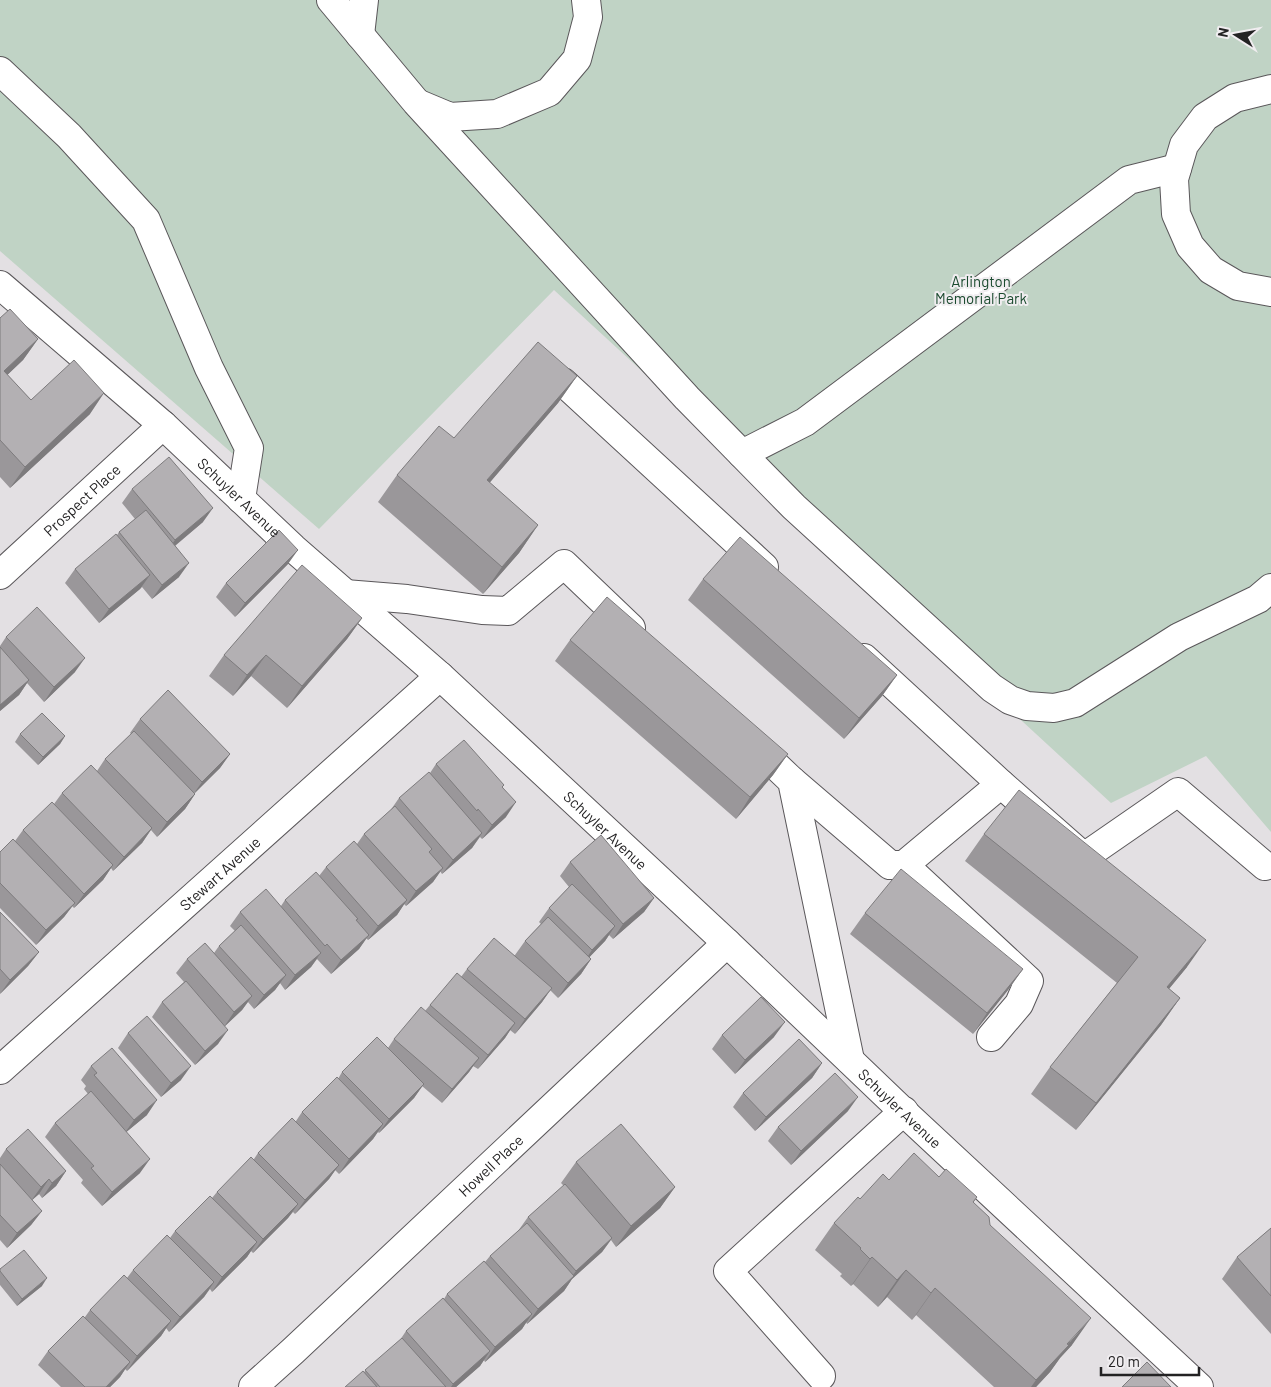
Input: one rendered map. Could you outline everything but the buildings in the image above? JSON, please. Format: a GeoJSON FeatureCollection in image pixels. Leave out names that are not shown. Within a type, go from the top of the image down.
{"type":"FeatureCollection","features":[{"type":"Feature","properties":{"kind":"main road"},"geometry":{"type":"LineString","coordinates":[[332,0],[416,102],[687,398],[794,508],[992,688],[1010,700],[1027,706],[1054,708],[1076,703],[1180,637],[1258,599],[1271,588]]}},
{"type":"Feature","properties":{"kind":"main road"},"geometry":{"type":"LineString","coordinates":[[360,35],[364,0]]}},
{"type":"Feature","properties":{"kind":"main road"},"geometry":{"type":"LineString","coordinates":[[416,102],[450,116],[497,114],[549,92],[577,59],[588,17],[586,0]]}},
{"type":"Feature","properties":{"kind":"main road"},"geometry":{"type":"LineString","coordinates":[[0,71],[68,136],[146,220],[209,368],[250,448],[241,498]]}},
{"type":"Feature","properties":{"kind":"main road"},"geometry":{"type":"LineString","coordinates":[[1271,89],[1235,98],[1205,117],[1184,145],[1174,179],[1176,214],[1190,246],[1211,270],[1238,286],[1271,292]]}},
{"type":"Feature","properties":{"kind":"main road"},"geometry":{"type":"LineString","coordinates":[[742,454],[806,422],[1129,180],[1177,168]]}},
{"type":"Feature","properties":{"kind":"main road","name":"Schuyler Avenue"},"geometry":{"type":"LineString","coordinates":[[0,285],[163,425],[293,548],[440,676],[727,942],[904,1112],[1199,1387]]}},
{"type":"Feature","properties":{"kind":"main road"},"geometry":{"type":"LineString","coordinates":[[563,382],[782,583]]}},
{"type":"Feature","properties":{"kind":"main road","name":"Prospect Place"},"geometry":{"type":"LineString","coordinates":[[0,574],[163,425]]}},
{"type":"Feature","properties":{"kind":"main road"},"geometry":{"type":"LineString","coordinates":[[345,594],[408,599],[482,610],[508,611],[564,564],[649,645]]}},
{"type":"Feature","properties":{"kind":"main road"},"geometry":{"type":"LineString","coordinates":[[848,643],[1001,784],[1084,857],[1178,792],[1265,866]]}},
{"type":"Feature","properties":{"kind":"main road","name":"Stewart Avenue"},"geometry":{"type":"LineString","coordinates":[[0,1070],[440,676]]}},
{"type":"Feature","properties":{"kind":"main road"},"geometry":{"type":"LineString","coordinates":[[735,726],[792,781],[890,865],[904,865],[1001,784]]}},
{"type":"Feature","properties":{"kind":"main road"},"geometry":{"type":"LineString","coordinates":[[792,781],[850,1060]]}},
{"type":"Feature","properties":{"kind":"main road"},"geometry":{"type":"LineString","coordinates":[[904,865],[1028,981],[1019,1004],[991,1037]]}},
{"type":"Feature","properties":{"kind":"main road","name":"Howell Place"},"geometry":{"type":"LineString","coordinates":[[253,1387],[727,942]]}},
{"type":"Feature","properties":{"kind":"main road"},"geometry":{"type":"LineString","coordinates":[[820,1376],[728,1270],[904,1112]]}},
{"type":"Feature","properties":{"kind":"green space","name":"Arlington Memorial Park"},"geometry":{"type":"Polygon","coordinates":[[[0,0],[1271,0],[1271,832],[1206,756],[1111,803],[554,290],[319,529],[0,251],[0,0]]]}}]}
